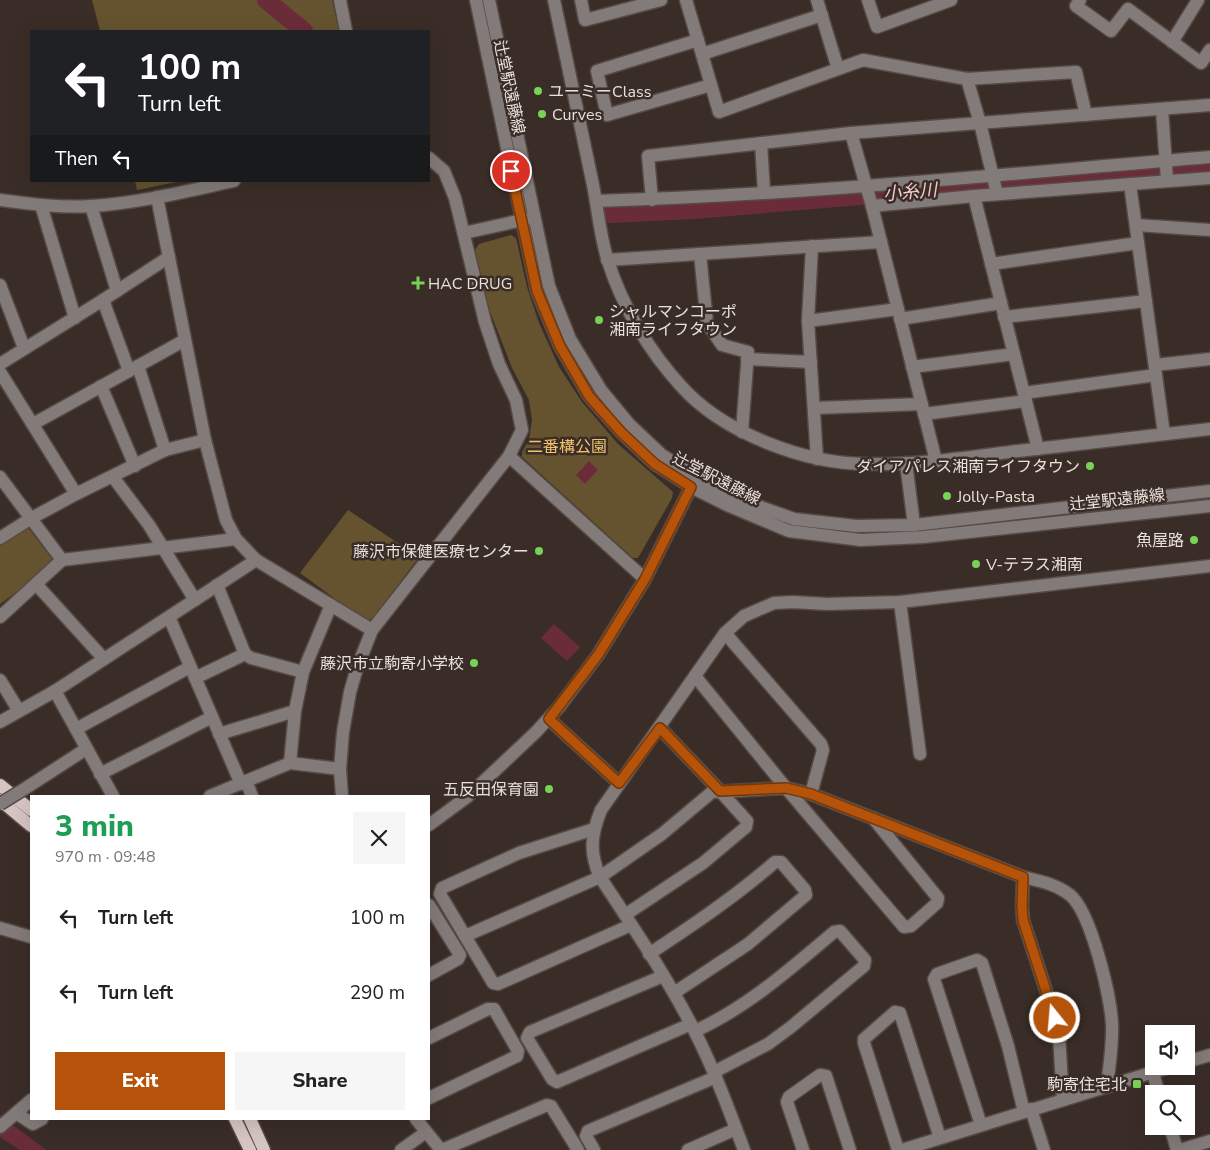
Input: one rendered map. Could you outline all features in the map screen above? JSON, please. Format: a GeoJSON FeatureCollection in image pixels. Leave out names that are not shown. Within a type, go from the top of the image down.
{"type":"FeatureCollection","features":[{"type":"Feature","properties":{"kind":"main road"},"geometry":{"type":"LineString","coordinates":[[0,785],[30,809]]}},
{"type":"Feature","properties":{"kind":"main road"},"geometry":{"type":"LineString","coordinates":[[0,800],[30,825]]}},
{"type":"Feature","properties":{"kind":"main road"},"geometry":{"type":"LineString","coordinates":[[235,1120],[250,1150]]}},
{"type":"Feature","properties":{"kind":"main road"},"geometry":{"type":"LineString","coordinates":[[250,1120],[264,1150]]}},
{"type":"Feature","properties":{"kind":"street"},"geometry":{"type":"LineString","coordinates":[[340,0],[346,30]]}},
{"type":"Feature","properties":{"kind":"street","name":"辻堂駅遠藤線"},"geometry":{"type":"LineString","coordinates":[[476,0],[537,291],[560,346],[589,396],[621,432],[655,464],[694,482],[794,519],[856,526],[914,525],[1210,491]]}},
{"type":"Feature","properties":{"kind":"street","name":"辻堂駅遠藤線"},"geometry":{"type":"LineString","coordinates":[[490,0],[549,286],[570,339],[601,390],[629,424],[694,482],[727,505],[789,531],[861,540],[932,536],[1210,506]]}},
{"type":"Feature","properties":{"kind":"street"},"geometry":{"type":"LineString","coordinates":[[554,0],[607,260],[629,310],[652,350],[682,387],[708,409],[742,432],[776,446],[817,459],[866,464],[936,461],[1210,428]]}},
{"type":"Feature","properties":{"kind":"street"},"geometry":{"type":"LineString","coordinates":[[581,0],[585,20],[661,0]]}},
{"type":"Feature","properties":{"kind":"street"},"geometry":{"type":"LineString","coordinates":[[686,0],[719,112],[863,60],[967,79],[1076,72],[1086,116]]}},
{"type":"Feature","properties":{"kind":"street"},"geometry":{"type":"LineString","coordinates":[[817,0],[838,69]]}},
{"type":"Feature","properties":{"kind":"street"},"geometry":{"type":"LineString","coordinates":[[868,0],[877,27],[951,0]]}},
{"type":"Feature","properties":{"kind":"street"},"geometry":{"type":"LineString","coordinates":[[1080,0],[1076,6],[1112,31],[1128,9],[1202,63],[1210,50]]}},
{"type":"Feature","properties":{"kind":"street"},"geometry":{"type":"LineString","coordinates":[[1172,42],[1198,0]]}},
{"type":"Feature","properties":{"kind":"street"},"geometry":{"type":"LineString","coordinates":[[702,54],[822,15]]}},
{"type":"Feature","properties":{"kind":"street"},"geometry":{"type":"LineString","coordinates":[[698,40],[597,71],[607,115],[710,85]]}},
{"type":"Feature","properties":{"kind":"street"},"geometry":{"type":"LineString","coordinates":[[967,79],[980,123],[996,194]]}},
{"type":"Feature","properties":{"kind":"street"},"geometry":{"type":"LineString","coordinates":[[652,200],[648,156],[851,133],[1210,105]]}},
{"type":"Feature","properties":{"kind":"street"},"geometry":{"type":"LineString","coordinates":[[1162,109],[1167,180]]}},
{"type":"Feature","properties":{"kind":"street"},"geometry":{"type":"LineString","coordinates":[[851,133],[872,206],[936,461]]}},
{"type":"Feature","properties":{"kind":"street"},"geometry":{"type":"LineString","coordinates":[[761,142],[764,192]]}},
{"type":"Feature","properties":{"kind":"street"},"geometry":{"type":"LineString","coordinates":[[596,201],[652,200],[865,186],[1210,157]]}},
{"type":"Feature","properties":{"kind":"street"},"geometry":{"type":"LineString","coordinates":[[342,795],[340,769],[343,732],[350,692],[372,630],[509,456],[522,430],[516,400],[500,364],[485,322],[455,198],[444,171],[430,159]]}},
{"type":"Feature","properties":{"kind":"street"},"geometry":{"type":"LineString","coordinates":[[872,206],[996,194],[1210,178]]}},
{"type":"Feature","properties":{"kind":"street"},"geometry":{"type":"LineString","coordinates":[[0,200],[41,205],[91,206],[157,197],[229,182]]}},
{"type":"Feature","properties":{"kind":"street"},"geometry":{"type":"LineString","coordinates":[[1130,184],[1164,434]]}},
{"type":"Feature","properties":{"kind":"street"},"geometry":{"type":"LineString","coordinates":[[974,196],[1038,449]]}},
{"type":"Feature","properties":{"kind":"street"},"geometry":{"type":"LineString","coordinates":[[157,197],[205,440],[226,520],[236,539],[256,560],[372,630]]}},
{"type":"Feature","properties":{"kind":"street"},"geometry":{"type":"LineString","coordinates":[[41,205],[74,318]]}},
{"type":"Feature","properties":{"kind":"street"},"geometry":{"type":"LineString","coordinates":[[91,206],[117,291]]}},
{"type":"Feature","properties":{"kind":"street"},"geometry":{"type":"LineString","coordinates":[[464,233],[534,217]]}},
{"type":"Feature","properties":{"kind":"street"},"geometry":{"type":"LineString","coordinates":[[1136,225],[1210,230]]}},
{"type":"Feature","properties":{"kind":"street"},"geometry":{"type":"LineString","coordinates":[[607,260],[881,242]]}},
{"type":"Feature","properties":{"kind":"street"},"geometry":{"type":"LineString","coordinates":[[991,264],[1138,243]]}},
{"type":"Feature","properties":{"kind":"street"},"geometry":{"type":"LineString","coordinates":[[812,246],[808,321],[817,459]]}},
{"type":"Feature","properties":{"kind":"street"},"geometry":{"type":"LineString","coordinates":[[700,254],[707,323],[722,345],[748,352],[742,432]]}},
{"type":"Feature","properties":{"kind":"street"},"geometry":{"type":"LineString","coordinates":[[0,364],[103,300],[169,256]]}},
{"type":"Feature","properties":{"kind":"street"},"geometry":{"type":"LineString","coordinates":[[0,284],[24,348]]}},
{"type":"Feature","properties":{"kind":"street"},"geometry":{"type":"LineString","coordinates":[[103,300],[134,368],[164,450]]}},
{"type":"Feature","properties":{"kind":"street"},"geometry":{"type":"LineString","coordinates":[[1004,317],[1146,301]]}},
{"type":"Feature","properties":{"kind":"street"},"geometry":{"type":"LineString","coordinates":[[808,321],[1001,303]]}},
{"type":"Feature","properties":{"kind":"street"},"geometry":{"type":"LineString","coordinates":[[33,424],[185,340]]}},
{"type":"Feature","properties":{"kind":"street"},"geometry":{"type":"LineString","coordinates":[[912,367],[1014,354]]}},
{"type":"Feature","properties":{"kind":"street"},"geometry":{"type":"LineString","coordinates":[[814,408],[923,409],[1025,397],[1210,359]]}},
{"type":"Feature","properties":{"kind":"street"},"geometry":{"type":"LineString","coordinates":[[748,360],[811,362]]}},
{"type":"Feature","properties":{"kind":"street"},"geometry":{"type":"LineString","coordinates":[[0,372],[76,494]]}},
{"type":"Feature","properties":{"kind":"street"},"geometry":{"type":"LineString","coordinates":[[101,386],[135,466]]}},
{"type":"Feature","properties":{"kind":"street"},"geometry":{"type":"LineString","coordinates":[[0,538],[76,494],[164,450],[205,440]]}},
{"type":"Feature","properties":{"kind":"street"},"geometry":{"type":"LineString","coordinates":[[509,456],[645,579]]}},
{"type":"Feature","properties":{"kind":"street"},"geometry":{"type":"LineString","coordinates":[[906,463],[914,525]]}},
{"type":"Feature","properties":{"kind":"street"},"geometry":{"type":"LineString","coordinates":[[0,477],[62,560]]}},
{"type":"Feature","properties":{"kind":"street"},"geometry":{"type":"LineString","coordinates":[[113,477],[150,525],[195,600]]}},
{"type":"Feature","properties":{"kind":"street"},"geometry":{"type":"LineString","coordinates":[[430,824],[468,797],[549,719],[598,655],[645,579],[694,482]]}},
{"type":"Feature","properties":{"kind":"street"},"geometry":{"type":"LineString","coordinates":[[0,617],[62,560],[236,539]]}},
{"type":"Feature","properties":{"kind":"street"},"geometry":{"type":"LineString","coordinates":[[0,722],[55,691],[256,560]]}},
{"type":"Feature","properties":{"kind":"street"},"geometry":{"type":"LineString","coordinates":[[744,1150],[715,1075],[693,1028],[650,954],[600,877],[592,850],[594,829],[601,810],[725,633],[744,616],[774,603],[900,602],[1210,566]]}},
{"type":"Feature","properties":{"kind":"street"},"geometry":{"type":"LineString","coordinates":[[36,584],[104,659]]}},
{"type":"Feature","properties":{"kind":"street"},"geometry":{"type":"LineString","coordinates":[[218,585],[245,654],[251,658],[303,672]]}},
{"type":"Feature","properties":{"kind":"street"},"geometry":{"type":"LineString","coordinates":[[900,602],[920,754]]}},
{"type":"Feature","properties":{"kind":"street"},"geometry":{"type":"LineString","coordinates":[[290,763],[295,711],[303,672],[331,604]]}},
{"type":"Feature","properties":{"kind":"street"},"geometry":{"type":"LineString","coordinates":[[169,617],[219,734],[243,783],[251,795]]}},
{"type":"Feature","properties":{"kind":"street"},"geometry":{"type":"LineString","coordinates":[[725,633],[821,744],[823,750],[811,794]]}},
{"type":"Feature","properties":{"kind":"street"},"geometry":{"type":"LineString","coordinates":[[76,729],[193,672],[245,654]]}},
{"type":"Feature","properties":{"kind":"street"},"geometry":{"type":"LineString","coordinates":[[695,676],[786,788],[904,927],[911,926],[937,903],[938,898],[872,818]]}},
{"type":"Feature","properties":{"kind":"street"},"geometry":{"type":"LineString","coordinates":[[0,680],[19,711]]}},
{"type":"Feature","properties":{"kind":"street"},"geometry":{"type":"LineString","coordinates":[[55,691],[112,795]]}},
{"type":"Feature","properties":{"kind":"street"},"geometry":{"type":"LineString","coordinates":[[219,734],[295,711]]}},
{"type":"Feature","properties":{"kind":"street"},"geometry":{"type":"LineString","coordinates":[[100,774],[212,717]]}},
{"type":"Feature","properties":{"kind":"street"},"geometry":{"type":"LineString","coordinates":[[549,719],[619,783]]}},
{"type":"Feature","properties":{"kind":"street"},"geometry":{"type":"LineString","coordinates":[[594,829],[519,854],[442,888],[440,894],[493,983],[498,984],[628,920],[703,863],[746,827],[746,821],[720,791],[660,728]]}},
{"type":"Feature","properties":{"kind":"street"},"geometry":{"type":"LineString","coordinates":[[0,804],[86,749]]}},
{"type":"Feature","properties":{"kind":"street"},"geometry":{"type":"LineString","coordinates":[[213,795],[290,763],[340,769]]}},
{"type":"Feature","properties":{"kind":"street"},"geometry":{"type":"LineString","coordinates":[[465,936],[600,877],[662,834],[712,792],[786,788],[811,794],[1023,877],[1053,884],[1071,896],[1082,910],[1100,960],[1108,996],[1112,1025],[1107,1087]]}},
{"type":"Feature","properties":{"kind":"street"},"geometry":{"type":"LineString","coordinates":[[650,954],[735,896],[776,862],[781,862],[805,890],[806,895],[748,944],[674,993]]}},
{"type":"Feature","properties":{"kind":"street"},"geometry":{"type":"LineString","coordinates":[[1023,877],[1023,920],[1059,1035],[1063,1100]]}},
{"type":"Feature","properties":{"kind":"street"},"geometry":{"type":"LineString","coordinates":[[430,907],[460,955],[458,959],[430,974]]}},
{"type":"Feature","properties":{"kind":"street"},"geometry":{"type":"LineString","coordinates":[[0,930],[30,937]]}},
{"type":"Feature","properties":{"kind":"street"},"geometry":{"type":"LineString","coordinates":[[594,1150],[586,1136],[588,1131],[715,1075],[751,1054],[791,1027],[864,966],[865,960],[840,932],[834,932],[775,982],[748,1002],[713,1023],[693,1028],[557,1082],[552,1080],[527,1038],[530,1032],[663,976]]}},
{"type":"Feature","properties":{"kind":"street"},"geometry":{"type":"LineString","coordinates":[[981,1125],[934,979],[937,974],[977,960],[982,963],[1027,1111],[1044,1150]]}},
{"type":"Feature","properties":{"kind":"street"},"geometry":{"type":"LineString","coordinates":[[430,1038],[488,1009],[494,1010],[518,1052],[517,1056],[430,1098]]}},
{"type":"Feature","properties":{"kind":"street"},"geometry":{"type":"LineString","coordinates":[[898,1150],[864,1043],[864,1039],[895,1012],[900,1013],[940,1138]]}},
{"type":"Feature","properties":{"kind":"street"},"geometry":{"type":"LineString","coordinates":[[1195,1059],[1210,1055]]}},
{"type":"Feature","properties":{"kind":"street"},"geometry":{"type":"LineString","coordinates":[[803,1150],[787,1102],[789,1097],[820,1075],[826,1076],[850,1150]]}},
{"type":"Feature","properties":{"kind":"street"},"geometry":{"type":"LineString","coordinates":[[902,1150],[1146,1075]]}},
{"type":"Feature","properties":{"kind":"street"},"geometry":{"type":"LineString","coordinates":[[0,1127],[30,1101]]}},
{"type":"Feature","properties":{"kind":"street"},"geometry":{"type":"LineString","coordinates":[[417,1120],[441,1150],[547,1105],[551,1106],[578,1150]]}},
{"type":"Feature","properties":{"kind":"street"},"geometry":{"type":"LineString","coordinates":[[13,1116],[33,1124],[40,1120]]}},
{"type":"Feature","properties":{"kind":"street"},"geometry":{"type":"LineString","coordinates":[[688,1150],[736,1129]]}},
{"type":"Feature","properties":{"kind":"street"},"geometry":{"type":"LineString","coordinates":[[401,1150],[426,1132]]}},
{"type":"Feature","properties":{"kind":"street"},"geometry":{"type":"LineString","coordinates":[[1173,1135],[1179,1150],[1208,1144]]}},
{"type":"Feature","properties":{"kind":"green space"},"geometry":{"type":"Polygon","coordinates":[[[92,0],[332,0],[339,30],[100,30],[92,0]]]}},
{"type":"Feature","properties":{"kind":"green space"},"geometry":{"type":"Polygon","coordinates":[[[135,182],[176,182],[137,190],[135,182]]]}},
{"type":"Feature","properties":{"kind":"green space","name":"二番構公園"},"geometry":{"type":"Polygon","coordinates":[[[511,235],[516,238],[527,287],[539,323],[559,367],[582,402],[618,444],[673,492],[672,498],[638,558],[633,558],[522,457],[522,452],[529,440],[532,420],[529,400],[512,368],[489,309],[475,250],[479,244],[511,235]]]}},
{"type":"Feature","properties":{"kind":"green space"},"geometry":{"type":"Polygon","coordinates":[[[348,510],[419,557],[373,618],[365,621],[300,573],[348,510]]]}},
{"type":"Feature","properties":{"kind":"green space"},"geometry":{"type":"Polygon","coordinates":[[[23,529],[29,529],[52,559],[33,580],[0,604],[0,545],[23,529]]]}},
{"type":"Feature","properties":{"kind":"shaded area"},"geometry":{"type":"Polygon","coordinates":[[[589,461],[598,470],[585,484],[576,475],[589,461]]]}},
{"type":"Feature","properties":{"kind":"shaded area"},"geometry":{"type":"Polygon","coordinates":[[[554,624],[580,647],[567,661],[541,638],[554,624]]]}},
{"type":"Feature","properties":{"kind":"shaded area"},"geometry":{"type":"Polygon","coordinates":[[[0,1115],[46,1150],[20,1150],[0,1137],[0,1115]]]}},
{"type":"Feature","properties":{"kind":"waterway","name":"小糸川"},"geometry":{"type":"LineString","coordinates":[[266,0],[303,30]]}},
{"type":"Feature","properties":{"kind":"waterway","name":"小糸川"},"geometry":{"type":"LineString","coordinates":[[611,214],[693,210],[1210,167]]}},
{"type":"Feature","properties":{"kind":"place","name":"ユーミーClass"},"geometry":{"type":"Point","coordinates":[538,91]}},
{"type":"Feature","properties":{"kind":"place","name":"Curves"},"geometry":{"type":"Point","coordinates":[542,114]}},
{"type":"Feature","properties":{"kind":"place","name":"HAC DRUG"},"geometry":{"type":"Point","coordinates":[418,283]}},
{"type":"Feature","properties":{"kind":"place","name":"シャルマンコーポ 湘南ライフタウン"},"geometry":{"type":"Point","coordinates":[599,320]}},
{"type":"Feature","properties":{"kind":"place","name":"ダイアパレス湘南ライフタウン"},"geometry":{"type":"Point","coordinates":[1090,466]}},
{"type":"Feature","properties":{"kind":"place","name":"Jolly-Pasta"},"geometry":{"type":"Point","coordinates":[947,496]}},
{"type":"Feature","properties":{"kind":"place","name":"魚屋路"},"geometry":{"type":"Point","coordinates":[1194,540]}},
{"type":"Feature","properties":{"kind":"place","name":"藤沢市保健医療センター"},"geometry":{"type":"Point","coordinates":[539,551]}},
{"type":"Feature","properties":{"kind":"place","name":"V-テラス湘南"},"geometry":{"type":"Point","coordinates":[976,564]}},
{"type":"Feature","properties":{"kind":"place","name":"藤沢市立駒寄小学校"},"geometry":{"type":"Point","coordinates":[474,663]}},
{"type":"Feature","properties":{"kind":"place","name":"五反田保育園"},"geometry":{"type":"Point","coordinates":[549,789]}},
{"type":"Feature","properties":{"kind":"place","name":"駒寄住宅北"},"geometry":{"type":"Point","coordinates":[1137,1084]}},
{"type":"Feature","properties":{"kind":"route"},"geometry":{"type":"LineString","coordinates":[[511,171],[537,291],[560,346],[589,396],[621,432],[655,464],[691,487],[645,579],[598,655],[549,719],[619,783],[660,728],[720,791],[786,788],[811,794],[1023,877],[1023,920],[1055,1018]]}}]}
